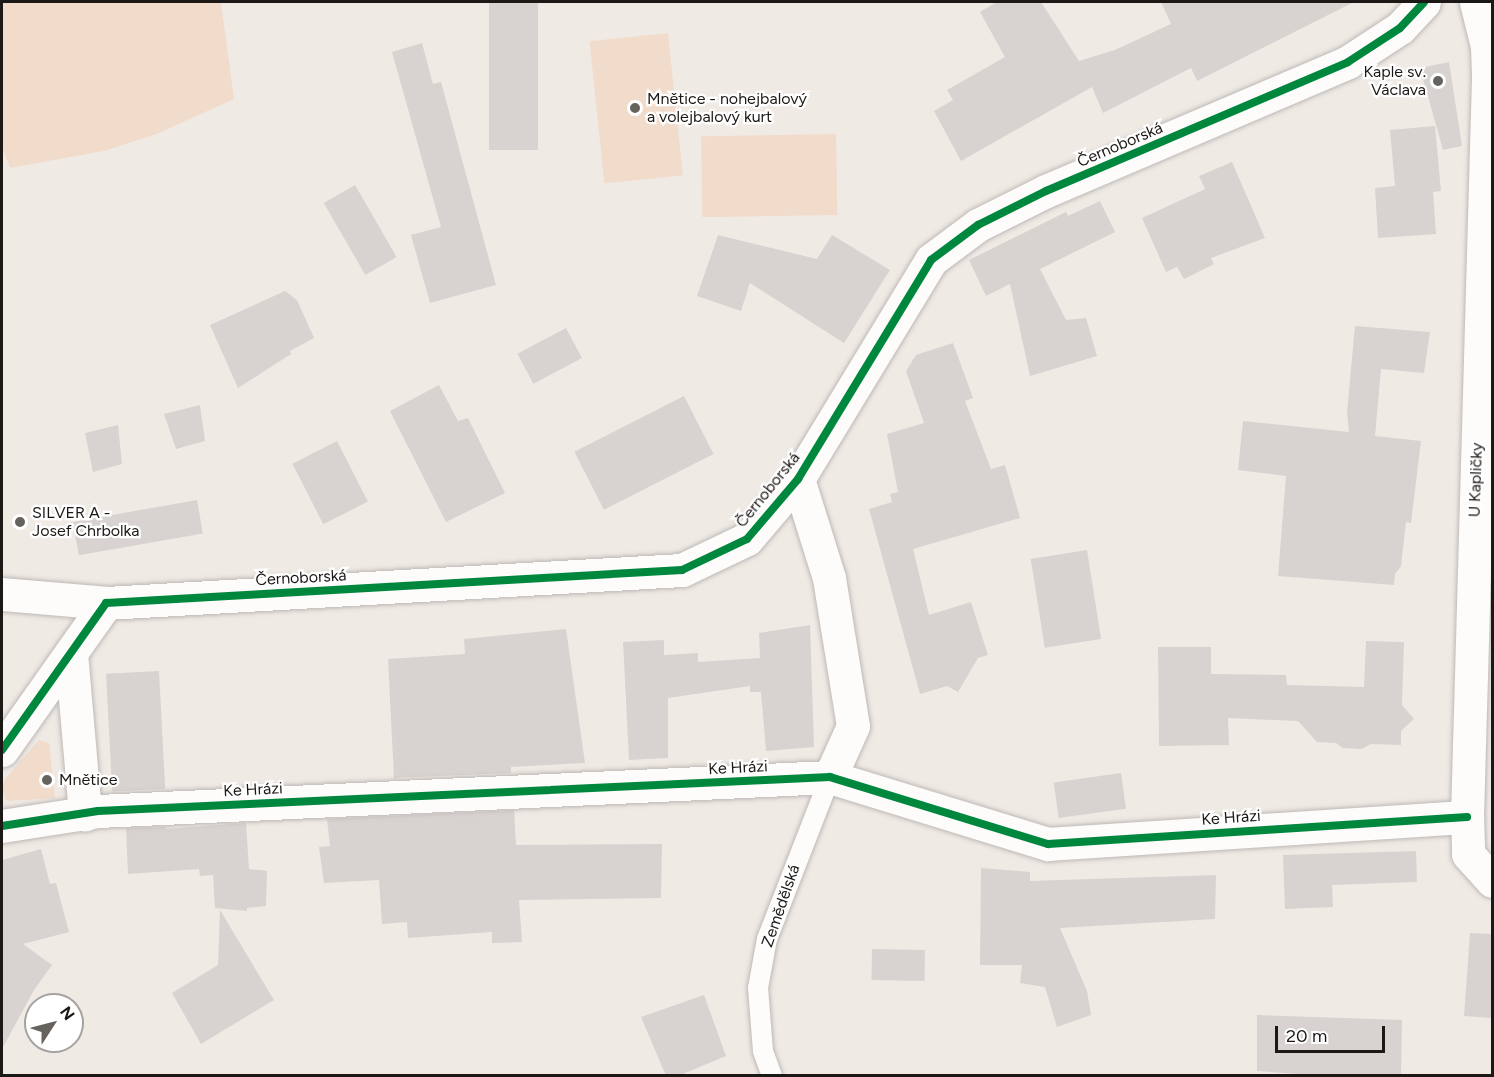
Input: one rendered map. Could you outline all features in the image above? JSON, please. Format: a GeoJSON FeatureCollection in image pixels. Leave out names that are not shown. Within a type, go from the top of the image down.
{"type":"FeatureCollection","features":[{"type":"Feature","properties":{"kind":"street","name":"Černoborská"},"geometry":{"type":"LineString","coordinates":[[2,594],[106,603],[682,570],[747,539],[798,479],[931,260],[978,225],[1046,191],[1348,63],[1400,28],[1424,2]]}},
{"type":"Feature","properties":{"kind":"street","name":"U Kapličky"},"geometry":{"type":"LineString","coordinates":[[1467,817],[1488,78],[1486,46],[1476,2]]}},
{"type":"Feature","properties":{"kind":"street"},"geometry":{"type":"LineString","coordinates":[[798,479],[829,578],[853,726],[830,777]]}},
{"type":"Feature","properties":{"kind":"street"},"geometry":{"type":"LineString","coordinates":[[2,750],[106,603]]}},
{"type":"Feature","properties":{"kind":"street"},"geometry":{"type":"LineString","coordinates":[[71,653],[85,814]]}},
{"type":"Feature","properties":{"kind":"street","name":"Ke Hrázi"},"geometry":{"type":"LineString","coordinates":[[2,826],[117,810],[830,777],[1048,844],[1467,817]]}},
{"type":"Feature","properties":{"kind":"street"},"geometry":{"type":"LineString","coordinates":[[1467,817],[1468,854],[1492,881]]}},
{"type":"Feature","properties":{"kind":"lane","name":"Zemědělská"},"geometry":{"type":"LineString","coordinates":[[772,1076],[763,1051],[758,988],[767,939],[830,777]]}},
{"type":"Feature","properties":{"kind":"shaded area"},"geometry":{"type":"Polygon","coordinates":[[[2,2],[221,2],[234,99],[157,134],[104,151],[10,168],[2,147],[2,2]]]}},
{"type":"Feature","properties":{"kind":"shaded area","name":"Mnětice - nohejbalový a volejbalový kurt"},"geometry":{"type":"Polygon","coordinates":[[[668,33],[683,175],[604,183],[589,41],[668,33]]]}},
{"type":"Feature","properties":{"kind":"shaded area"},"geometry":{"type":"Polygon","coordinates":[[[836,134],[837,215],[702,217],[701,136],[836,134]]]}},
{"type":"Feature","properties":{"kind":"shaded area"},"geometry":{"type":"Polygon","coordinates":[[[39,740],[49,743],[55,798],[9,801],[5,799],[2,789],[5,779],[39,740]]]}},
{"type":"Feature","properties":{"kind":"building"},"geometry":{"type":"Polygon","coordinates":[[[489,2],[538,2],[538,150],[489,150],[489,2]]]}},
{"type":"Feature","properties":{"kind":"building"},"geometry":{"type":"Polygon","coordinates":[[[997,2],[1041,2],[1079,61],[1115,50],[1171,24],[1161,2],[1354,2],[1197,81],[1191,68],[1103,113],[1092,87],[961,161],[934,111],[953,100],[947,90],[1005,57],[980,12],[997,2]]]}},
{"type":"Feature","properties":{"kind":"building"},"geometry":{"type":"Polygon","coordinates":[[[422,43],[433,84],[441,82],[496,285],[430,303],[411,235],[441,227],[392,52],[422,43]]]}},
{"type":"Feature","properties":{"kind":"building"},"geometry":{"type":"Polygon","coordinates":[[[1449,62],[1462,146],[1443,150],[1420,68],[1449,62]]]}},
{"type":"Feature","properties":{"kind":"building"},"geometry":{"type":"Polygon","coordinates":[[[1435,126],[1441,191],[1433,192],[1436,234],[1378,238],[1375,188],[1395,186],[1390,130],[1435,126]]]}},
{"type":"Feature","properties":{"kind":"building"},"geometry":{"type":"Polygon","coordinates":[[[1232,162],[1265,238],[1211,258],[1214,264],[1184,279],[1177,267],[1166,272],[1142,218],[1205,189],[1199,176],[1232,162]]]}},
{"type":"Feature","properties":{"kind":"building"},"geometry":{"type":"Polygon","coordinates":[[[355,185],[396,257],[365,275],[324,203],[355,185]]]}},
{"type":"Feature","properties":{"kind":"building"},"geometry":{"type":"Polygon","coordinates":[[[1100,201],[1115,232],[1040,269],[1066,320],[1086,318],[1097,356],[1030,376],[1010,284],[986,296],[969,260],[1066,212],[1068,216],[1100,201]]]}},
{"type":"Feature","properties":{"kind":"building"},"geometry":{"type":"Polygon","coordinates":[[[718,235],[817,259],[832,235],[890,270],[844,343],[750,283],[741,311],[697,296],[718,235]]]}},
{"type":"Feature","properties":{"kind":"building"},"geometry":{"type":"Polygon","coordinates":[[[285,291],[297,300],[314,338],[290,351],[291,354],[238,388],[210,325],[285,291]]]}},
{"type":"Feature","properties":{"kind":"building"},"geometry":{"type":"Polygon","coordinates":[[[1355,326],[1430,332],[1424,373],[1381,369],[1375,436],[1421,441],[1411,523],[1406,522],[1401,566],[1395,574],[1394,585],[1278,576],[1286,476],[1238,470],[1243,421],[1349,432],[1347,412],[1355,326]]]}},
{"type":"Feature","properties":{"kind":"building"},"geometry":{"type":"Polygon","coordinates":[[[566,328],[582,358],[533,384],[517,354],[566,328]]]}},
{"type":"Feature","properties":{"kind":"building"},"geometry":{"type":"Polygon","coordinates":[[[953,343],[973,398],[965,401],[991,469],[1005,465],[1020,518],[913,549],[929,615],[971,602],[988,655],[978,658],[958,692],[947,686],[920,694],[869,509],[892,502],[890,494],[898,492],[887,434],[924,423],[906,371],[916,355],[953,343]]]}},
{"type":"Feature","properties":{"kind":"building"},"geometry":{"type":"Polygon","coordinates":[[[439,385],[458,421],[468,418],[505,493],[446,522],[390,411],[439,385]]]}},
{"type":"Feature","properties":{"kind":"building"},"geometry":{"type":"Polygon","coordinates":[[[684,396],[714,454],[604,510],[574,452],[684,396]]]}},
{"type":"Feature","properties":{"kind":"building"},"geometry":{"type":"Polygon","coordinates":[[[200,405],[205,441],[176,449],[164,414],[200,405]]]}},
{"type":"Feature","properties":{"kind":"building"},"geometry":{"type":"Polygon","coordinates":[[[118,425],[122,464],[93,472],[85,433],[118,425]]]}},
{"type":"Feature","properties":{"kind":"building"},"geometry":{"type":"Polygon","coordinates":[[[337,441],[368,502],[323,524],[292,464],[337,441]]]}},
{"type":"Feature","properties":{"kind":"building"},"geometry":{"type":"Polygon","coordinates":[[[197,500],[203,533],[79,555],[73,522],[197,500]]]}},
{"type":"Feature","properties":{"kind":"building"},"geometry":{"type":"Polygon","coordinates":[[[1087,550],[1101,639],[1045,648],[1031,559],[1087,550]]]}},
{"type":"Feature","properties":{"kind":"building"},"geometry":{"type":"Polygon","coordinates":[[[810,625],[814,747],[766,751],[761,692],[750,692],[750,686],[668,698],[668,758],[629,760],[623,642],[664,640],[664,655],[698,653],[698,662],[760,658],[759,633],[810,625]]]}},
{"type":"Feature","properties":{"kind":"building"},"geometry":{"type":"Polygon","coordinates":[[[566,629],[585,763],[511,767],[511,773],[394,778],[388,659],[465,654],[464,639],[566,629]]]}},
{"type":"Feature","properties":{"kind":"building"},"geometry":{"type":"Polygon","coordinates":[[[1366,641],[1404,642],[1402,705],[1414,719],[1401,731],[1401,745],[1371,744],[1362,749],[1343,748],[1336,743],[1317,742],[1298,721],[1228,718],[1229,745],[1159,746],[1158,647],[1211,647],[1211,674],[1286,675],[1287,685],[1364,687],[1366,641]]]}},
{"type":"Feature","properties":{"kind":"building"},"geometry":{"type":"Polygon","coordinates":[[[159,671],[165,789],[112,792],[106,674],[159,671]]]}},
{"type":"Feature","properties":{"kind":"building"},"geometry":{"type":"Polygon","coordinates":[[[1121,773],[1126,809],[1059,818],[1054,782],[1121,773]]]}},
{"type":"Feature","properties":{"kind":"building"},"geometry":{"type":"Polygon","coordinates":[[[514,810],[516,845],[662,844],[661,898],[519,900],[522,942],[492,943],[492,932],[408,938],[407,922],[382,924],[379,880],[324,883],[319,847],[330,846],[327,819],[514,810]]]}},
{"type":"Feature","properties":{"kind":"building"},"geometry":{"type":"Polygon","coordinates":[[[246,823],[249,869],[267,871],[266,906],[247,908],[247,911],[215,908],[213,875],[200,876],[199,869],[128,874],[126,828],[166,827],[166,829],[246,823]]]}},
{"type":"Feature","properties":{"kind":"building"},"geometry":{"type":"Polygon","coordinates":[[[41,849],[50,884],[56,883],[69,932],[23,944],[52,965],[32,993],[24,993],[24,1008],[2,1049],[2,860],[41,849]]]}},
{"type":"Feature","properties":{"kind":"building"},"geometry":{"type":"Polygon","coordinates":[[[1416,851],[1417,882],[1332,885],[1333,907],[1285,909],[1283,855],[1416,851]]]}},
{"type":"Feature","properties":{"kind":"building"},"geometry":{"type":"Polygon","coordinates":[[[981,868],[1030,872],[1030,881],[1216,875],[1215,919],[1060,928],[1087,991],[1091,1015],[1057,1027],[1045,987],[1020,983],[1022,965],[980,965],[981,868]]]}},
{"type":"Feature","properties":{"kind":"building"},"geometry":{"type":"Polygon","coordinates":[[[220,910],[274,1000],[201,1044],[172,993],[218,965],[220,910]]]}},
{"type":"Feature","properties":{"kind":"building"},"geometry":{"type":"Polygon","coordinates":[[[1470,933],[1492,934],[1492,1018],[1464,1016],[1470,933]]]}},
{"type":"Feature","properties":{"kind":"building"},"geometry":{"type":"Polygon","coordinates":[[[872,949],[925,950],[924,981],[871,980],[872,949]]]}},
{"type":"Feature","properties":{"kind":"building"},"geometry":{"type":"Polygon","coordinates":[[[704,995],[726,1056],[678,1076],[666,1076],[641,1017],[704,995]]]}},
{"type":"Feature","properties":{"kind":"building"},"geometry":{"type":"Polygon","coordinates":[[[1257,1015],[1402,1020],[1401,1076],[1327,1076],[1257,1071],[1257,1015]]]}},
{"type":"Feature","properties":{"kind":"cycle path"},"geometry":{"type":"LineString","coordinates":[[2,750],[106,603],[682,570],[747,539],[798,479],[931,260],[978,225],[1046,191],[1348,62],[1400,28],[1424,2]]}},
{"type":"Feature","properties":{"kind":"cycle path"},"geometry":{"type":"LineString","coordinates":[[2,826],[98,811],[830,777],[1048,844],[1467,817]]}},
{"type":"Feature","properties":{"kind":"place","name":"Kaple sv. Václava"},"geometry":{"type":"Point","coordinates":[1438,81]}},
{"type":"Feature","properties":{"kind":"place","name":"Mnětice - nohejbalový a volejbalový kurt"},"geometry":{"type":"Point","coordinates":[635,108]}},
{"type":"Feature","properties":{"kind":"place","name":"SILVER A - Josef Chrbolka"},"geometry":{"type":"Point","coordinates":[20,522]}},
{"type":"Feature","properties":{"kind":"place","name":"Mnětice"},"geometry":{"type":"Point","coordinates":[47,780]}}]}
